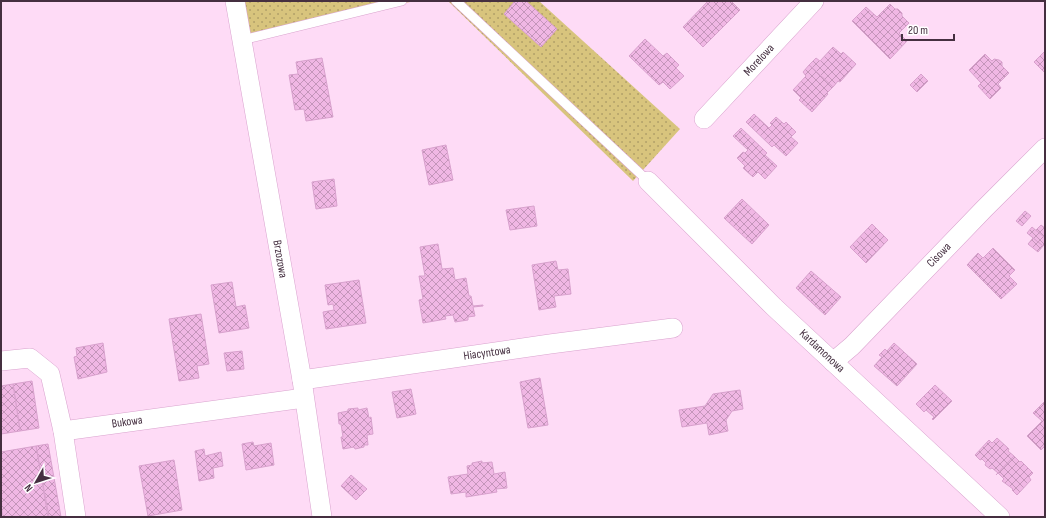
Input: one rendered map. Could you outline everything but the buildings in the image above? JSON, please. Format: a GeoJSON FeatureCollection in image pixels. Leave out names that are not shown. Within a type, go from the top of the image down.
{"type":"FeatureCollection","features":[{"type":"Feature","properties":{"kind":"street","name":"Brzozowa"},"geometry":{"type":"LineString","coordinates":[[235,1],[303,389],[322,517]]}},
{"type":"Feature","properties":{"kind":"street","name":"Morelowa"},"geometry":{"type":"LineString","coordinates":[[704,119],[814,1]]}},
{"type":"Feature","properties":{"kind":"street","name":"Cisowa"},"geometry":{"type":"LineString","coordinates":[[833,362],[852,346],[1045,148]]}},
{"type":"Feature","properties":{"kind":"street","name":"Kardamonowa"},"geometry":{"type":"LineString","coordinates":[[648,181],[774,307],[1000,517]]}},
{"type":"Feature","properties":{"kind":"street","name":"Hiacyntowa"},"geometry":{"type":"LineString","coordinates":[[303,389],[550,344],[673,328]]}},
{"type":"Feature","properties":{"kind":"street"},"geometry":{"type":"LineString","coordinates":[[1,361],[30,358],[50,374],[62,431],[76,517]]}},
{"type":"Feature","properties":{"kind":"street","name":"Bukowa"},"geometry":{"type":"LineString","coordinates":[[62,431],[303,389]]}},
{"type":"Feature","properties":{"kind":"lane"},"geometry":{"type":"LineString","coordinates":[[242,40],[402,1]]}},
{"type":"Feature","properties":{"kind":"lane"},"geometry":{"type":"LineString","coordinates":[[456,1],[648,181]]}},
{"type":"Feature","properties":{"kind":"shaded area"},"geometry":{"type":"Polygon","coordinates":[[[235,1],[415,1],[241,36],[235,1]]]}},
{"type":"Feature","properties":{"kind":"shaded area"},"geometry":{"type":"Polygon","coordinates":[[[448,1],[539,1],[680,129],[633,181],[448,1]]]}}]}
